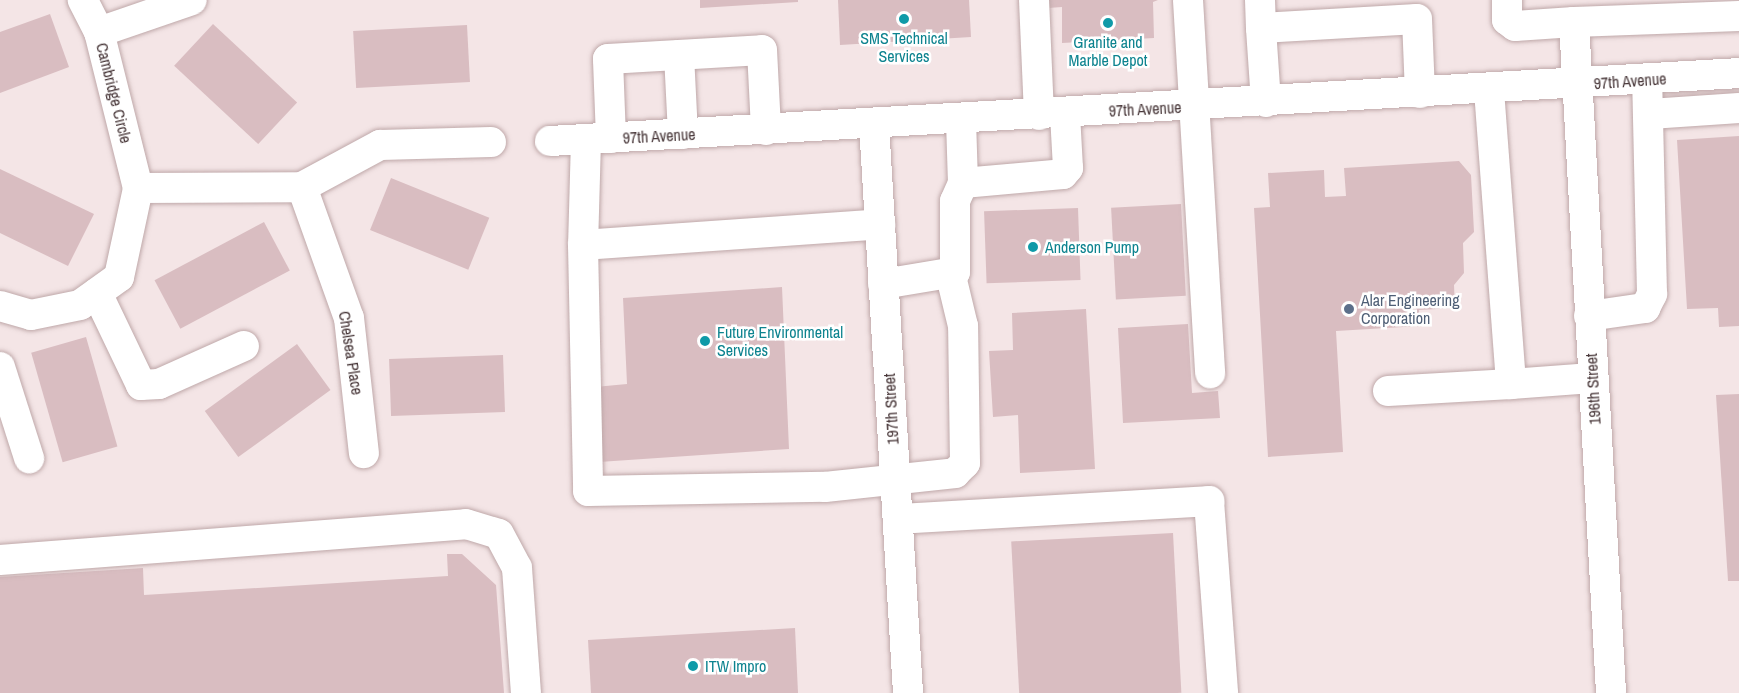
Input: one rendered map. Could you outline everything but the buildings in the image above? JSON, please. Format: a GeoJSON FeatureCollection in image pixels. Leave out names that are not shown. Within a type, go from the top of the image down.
{"type":"FeatureCollection","features":[{"type":"Feature","properties":{"kind":"street","name":"Cambridge Circle"},"geometry":{"type":"LineString","coordinates":[[83,0],[99,32],[138,188]]}},
{"type":"Feature","properties":{"kind":"street"},"geometry":{"type":"LineString","coordinates":[[99,32],[192,0]]}},
{"type":"Feature","properties":{"kind":"street"},"geometry":{"type":"LineString","coordinates":[[963,183],[1063,174],[1068,168],[1052,114],[1034,0]]}},
{"type":"Feature","properties":{"kind":"street"},"geometry":{"type":"LineString","coordinates":[[1188,0],[1210,373]]}},
{"type":"Feature","properties":{"kind":"street"},"geometry":{"type":"LineString","coordinates":[[1506,0],[1508,20],[1515,26],[1739,15]]}},
{"type":"Feature","properties":{"kind":"street"},"geometry":{"type":"LineString","coordinates":[[1266,102],[1261,14],[1417,10],[1420,93]]}},
{"type":"Feature","properties":{"kind":"street","name":"196th Street"},"geometry":{"type":"LineString","coordinates":[[1574,22],[1575,85],[1611,693]]}},
{"type":"Feature","properties":{"kind":"street"},"geometry":{"type":"LineString","coordinates":[[766,130],[762,50],[608,59],[583,245],[588,491],[825,487],[942,478],[965,463],[963,326],[951,276],[958,262],[956,191],[963,183],[961,120]]}},
{"type":"Feature","properties":{"kind":"street"},"geometry":{"type":"LineString","coordinates":[[679,55],[682,134]]}},
{"type":"Feature","properties":{"kind":"street","name":"97th Avenue"},"geometry":{"type":"LineString","coordinates":[[550,141],[1489,90],[1739,73]]}},
{"type":"Feature","properties":{"kind":"street"},"geometry":{"type":"LineString","coordinates":[[1588,316],[1645,308],[1652,294],[1650,114],[1647,79]]}},
{"type":"Feature","properties":{"kind":"street"},"geometry":{"type":"LineString","coordinates":[[1489,90],[1511,384]]}},
{"type":"Feature","properties":{"kind":"street"},"geometry":{"type":"LineString","coordinates":[[1650,114],[1739,108]]}},
{"type":"Feature","properties":{"kind":"street","name":"197th Street"},"geometry":{"type":"LineString","coordinates":[[874,124],[908,693]]}},
{"type":"Feature","properties":{"kind":"street"},"geometry":{"type":"LineString","coordinates":[[0,306],[31,315],[80,305],[119,277],[138,188],[302,187],[380,145],[491,142]]}},
{"type":"Feature","properties":{"kind":"street","name":"Chelsea Place"},"geometry":{"type":"LineString","coordinates":[[302,187],[349,318],[364,453]]}},
{"type":"Feature","properties":{"kind":"street"},"geometry":{"type":"LineString","coordinates":[[583,245],[880,224]]}},
{"type":"Feature","properties":{"kind":"street"},"geometry":{"type":"LineString","coordinates":[[883,284],[951,276]]}},
{"type":"Feature","properties":{"kind":"street"},"geometry":{"type":"LineString","coordinates":[[97,293],[141,385],[159,384],[244,346]]}},
{"type":"Feature","properties":{"kind":"street"},"geometry":{"type":"LineString","coordinates":[[0,366],[29,458]]}},
{"type":"Feature","properties":{"kind":"street"},"geometry":{"type":"LineString","coordinates":[[1388,391],[1592,378]]}},
{"type":"Feature","properties":{"kind":"street"},"geometry":{"type":"LineString","coordinates":[[898,519],[1209,501],[1223,693]]}},
{"type":"Feature","properties":{"kind":"street"},"geometry":{"type":"LineString","coordinates":[[0,560],[466,524],[499,534],[517,568],[526,693]]}},
{"type":"Feature","properties":{"kind":"place","name":"SMS Technical Services"},"geometry":{"type":"Point","coordinates":[904,19]}},
{"type":"Feature","properties":{"kind":"place","name":"Granite and Marble Depot"},"geometry":{"type":"Point","coordinates":[1108,23]}},
{"type":"Feature","properties":{"kind":"place","name":"Anderson Pump"},"geometry":{"type":"Point","coordinates":[1033,247]}},
{"type":"Feature","properties":{"kind":"place","name":"Alar Engineering Corporation"},"geometry":{"type":"Point","coordinates":[1349,309]}},
{"type":"Feature","properties":{"kind":"place","name":"Future Environmental Services"},"geometry":{"type":"Point","coordinates":[705,341]}},
{"type":"Feature","properties":{"kind":"place","name":"ITW Impro"},"geometry":{"type":"Point","coordinates":[693,666]}}]}
